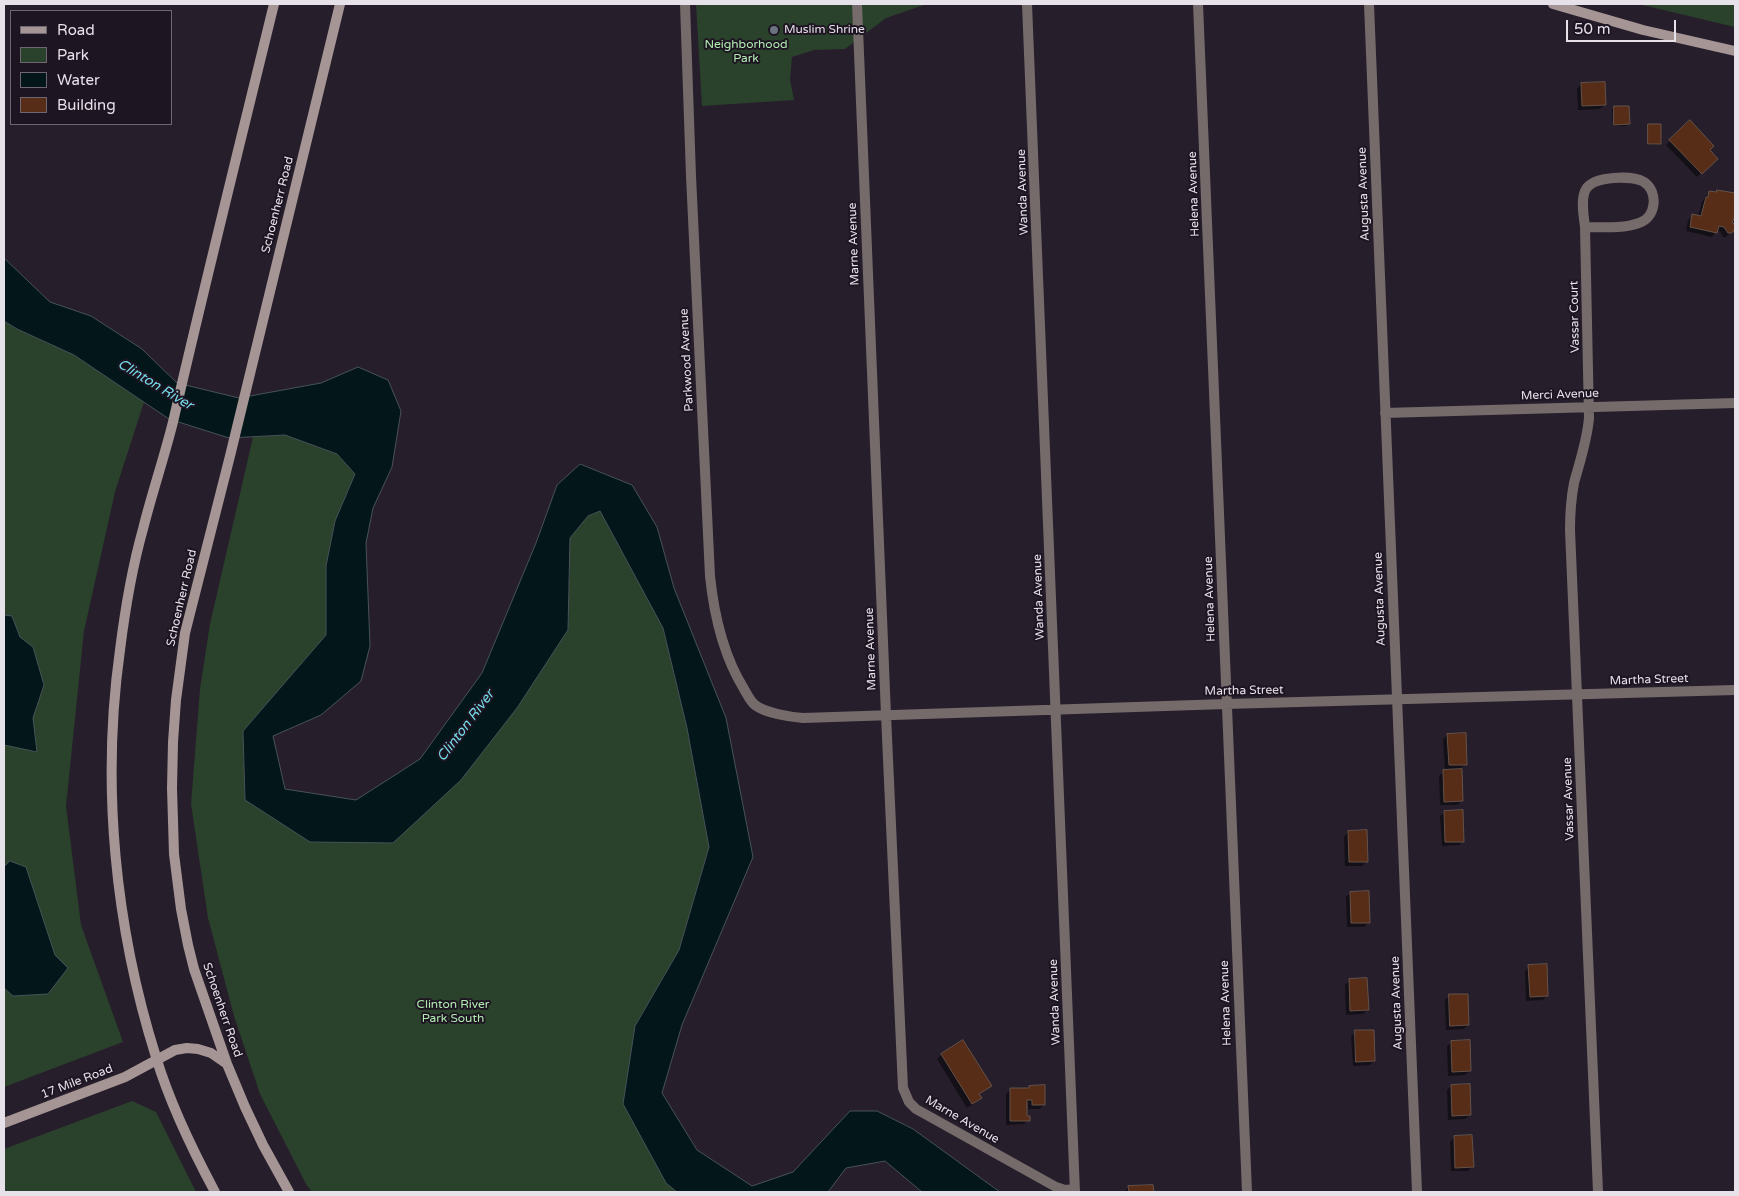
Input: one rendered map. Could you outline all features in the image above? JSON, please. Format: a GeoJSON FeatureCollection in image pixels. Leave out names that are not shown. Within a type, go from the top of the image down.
{"type":"FeatureCollection","features":[{"type":"Feature","properties":{"kind":"main road"},"geometry":{"type":"LineString","coordinates":[[214,1192],[189,1142],[156,1060],[136,981],[120,898],[112,766],[116,681],[125,618],[142,531],[168,441],[274,4]]}},
{"type":"Feature","properties":{"kind":"main road","name":"Schoenherr Road"},"geometry":{"type":"LineString","coordinates":[[289,1192],[263,1146],[245,1107],[228,1064],[188,945],[174,854],[172,788],[176,700],[185,633],[340,4]]}},
{"type":"Feature","properties":{"kind":"main road"},"geometry":{"type":"LineString","coordinates":[[1553,4],[1643,30],[1735,51]]}},
{"type":"Feature","properties":{"kind":"main road","name":"17 Mile Road"},"geometry":{"type":"LineString","coordinates":[[4,1123],[125,1077],[175,1050],[198,1049],[211,1053],[228,1064]]}},
{"type":"Feature","properties":{"kind":"street","name":"Parkwood Avenue"},"geometry":{"type":"LineString","coordinates":[[685,4],[691,176],[712,601],[723,644],[732,668],[755,705]]}},
{"type":"Feature","properties":{"kind":"street","name":"Marne Avenue"},"geometry":{"type":"LineString","coordinates":[[857,4],[902,1080],[905,1094],[909,1102],[916,1109],[1056,1187],[1075,1191]]}},
{"type":"Feature","properties":{"kind":"street","name":"Wanda Avenue"},"geometry":{"type":"LineString","coordinates":[[1027,4],[1075,1191]]}},
{"type":"Feature","properties":{"kind":"street","name":"Helena Avenue"},"geometry":{"type":"LineString","coordinates":[[1198,4],[1247,1192]]}},
{"type":"Feature","properties":{"kind":"street","name":"Augusta Avenue"},"geometry":{"type":"LineString","coordinates":[[1369,4],[1417,1192]]}},
{"type":"Feature","properties":{"kind":"street","name":"Vassar Court"},"geometry":{"type":"LineString","coordinates":[[1585,227],[1624,226],[1641,223],[1648,218],[1652,211],[1654,203],[1650,189],[1645,183],[1628,178],[1600,180],[1592,183],[1585,190],[1584,207],[1589,407]]}},
{"type":"Feature","properties":{"kind":"street","name":"Merci Avenue"},"geometry":{"type":"LineString","coordinates":[[1385,413],[1735,402]]}},
{"type":"Feature","properties":{"kind":"street","name":"Vassar Avenue"},"geometry":{"type":"LineString","coordinates":[[1589,407],[1586,444],[1570,505],[1598,1192]]}},
{"type":"Feature","properties":{"kind":"street","name":"Martha Street"},"geometry":{"type":"LineString","coordinates":[[755,705],[791,717],[803,718],[1735,690]]}},
{"type":"Feature","properties":{"kind":"green space","name":"Neighborhood Park"},"geometry":{"type":"Polygon","coordinates":[[[696,4],[927,4],[886,18],[845,49],[814,50],[792,57],[790,80],[794,100],[702,106],[696,4]]]}},
{"type":"Feature","properties":{"kind":"green space"},"geometry":{"type":"Polygon","coordinates":[[[1638,4],[1735,4],[1735,27],[1638,4]]]}},
{"type":"Feature","properties":{"kind":"green space"},"geometry":{"type":"Polygon","coordinates":[[[4,321],[17,329],[74,355],[144,402],[115,492],[84,631],[66,806],[81,925],[123,1042],[4,1087],[4,321]]]}},
{"type":"Feature","properties":{"kind":"green space","name":"Clinton River Park South"},"geometry":{"type":"Polygon","coordinates":[[[285,435],[337,454],[355,474],[335,521],[326,566],[326,635],[243,731],[245,800],[393,843],[568,630],[570,538],[588,516],[600,511],[663,628],[687,728],[709,847],[679,950],[635,1026],[666,1183],[677,1192],[312,1192],[306,1184],[260,1094],[234,1016],[208,918],[191,804],[200,689],[210,624],[253,437],[285,435]]]}},
{"type":"Feature","properties":{"kind":"green space"},"geometry":{"type":"Polygon","coordinates":[[[132,1101],[156,1112],[196,1192],[4,1192],[4,1149],[132,1101]]]}},
{"type":"Feature","properties":{"kind":"water","name":"Clinton River"},"geometry":{"type":"Polygon","coordinates":[[[4,258],[50,302],[91,316],[142,349],[177,383],[239,398],[321,383],[358,367],[388,380],[401,411],[392,467],[373,508],[366,543],[370,646],[361,681],[321,715],[273,736],[285,789],[356,800],[420,759],[482,673],[536,543],[557,485],[580,464],[632,485],[657,527],[674,588],[726,718],[753,857],[682,1025],[662,1093],[697,1150],[752,1186],[793,1172],[850,1111],[877,1111],[913,1129],[1000,1192],[922,1192],[885,1161],[846,1168],[828,1192],[677,1192],[666,1183],[623,1104],[635,1026],[679,950],[709,847],[687,728],[663,628],[600,511],[588,516],[570,538],[568,630],[517,708],[461,780],[393,843],[310,842],[245,800],[243,731],[326,635],[326,566],[335,521],[355,474],[337,454],[285,435],[229,438],[169,419],[74,355],[17,329],[4,321],[4,258]]]}},
{"type":"Feature","properties":{"kind":"water"},"geometry":{"type":"Polygon","coordinates":[[[4,615],[12,616],[20,637],[33,647],[44,685],[33,718],[37,752],[4,745],[4,615]]]}},
{"type":"Feature","properties":{"kind":"water"},"geometry":{"type":"Polygon","coordinates":[[[10,861],[26,867],[55,955],[68,968],[48,994],[13,996],[4,988],[4,867],[10,861]]]}},
{"type":"Feature","properties":{"kind":"building"},"geometry":{"type":"Polygon","coordinates":[[[1605,82],[1606,105],[1582,106],[1581,83],[1605,82]]]}},
{"type":"Feature","properties":{"kind":"building"},"geometry":{"type":"Polygon","coordinates":[[[1614,106],[1629,106],[1630,124],[1614,125],[1614,106]]]}},
{"type":"Feature","properties":{"kind":"building"},"geometry":{"type":"Polygon","coordinates":[[[1690,120],[1714,146],[1710,150],[1718,159],[1702,174],[1669,140],[1690,120]]]}},
{"type":"Feature","properties":{"kind":"building"},"geometry":{"type":"Polygon","coordinates":[[[1648,124],[1661,124],[1661,144],[1648,144],[1648,124]]]}},
{"type":"Feature","properties":{"kind":"building"},"geometry":{"type":"Polygon","coordinates":[[[1717,190],[1735,193],[1735,217],[1732,222],[1735,225],[1734,231],[1728,233],[1724,227],[1719,226],[1717,233],[1690,227],[1692,214],[1701,216],[1709,191],[1716,192],[1717,190]]]}},
{"type":"Feature","properties":{"kind":"building"},"geometry":{"type":"Polygon","coordinates":[[[1466,733],[1467,765],[1449,765],[1447,734],[1466,733]]]}},
{"type":"Feature","properties":{"kind":"building"},"geometry":{"type":"Polygon","coordinates":[[[1462,769],[1463,801],[1444,802],[1443,770],[1462,769]]]}},
{"type":"Feature","properties":{"kind":"building"},"geometry":{"type":"Polygon","coordinates":[[[1463,810],[1464,842],[1445,842],[1444,811],[1463,810]]]}},
{"type":"Feature","properties":{"kind":"building"},"geometry":{"type":"Polygon","coordinates":[[[1367,830],[1368,862],[1349,862],[1348,831],[1367,830]]]}},
{"type":"Feature","properties":{"kind":"building"},"geometry":{"type":"Polygon","coordinates":[[[1369,891],[1370,923],[1351,923],[1350,892],[1369,891]]]}},
{"type":"Feature","properties":{"kind":"building"},"geometry":{"type":"Polygon","coordinates":[[[1547,964],[1548,996],[1530,997],[1528,965],[1547,964]]]}},
{"type":"Feature","properties":{"kind":"building"},"geometry":{"type":"Polygon","coordinates":[[[1367,978],[1369,1010],[1350,1011],[1349,979],[1367,978]]]}},
{"type":"Feature","properties":{"kind":"building"},"geometry":{"type":"Polygon","coordinates":[[[1449,994],[1468,994],[1469,1025],[1450,1026],[1449,994]]]}},
{"type":"Feature","properties":{"kind":"building"},"geometry":{"type":"Polygon","coordinates":[[[1355,1030],[1374,1030],[1375,1061],[1356,1062],[1355,1030]]]}},
{"type":"Feature","properties":{"kind":"building"},"geometry":{"type":"Polygon","coordinates":[[[963,1040],[992,1086],[979,1094],[982,1098],[972,1104],[941,1054],[963,1040]]]}},
{"type":"Feature","properties":{"kind":"building"},"geometry":{"type":"Polygon","coordinates":[[[1470,1040],[1471,1071],[1452,1072],[1451,1041],[1470,1040]]]}},
{"type":"Feature","properties":{"kind":"building"},"geometry":{"type":"Polygon","coordinates":[[[1470,1084],[1471,1115],[1452,1116],[1451,1085],[1470,1084]]]}},
{"type":"Feature","properties":{"kind":"building"},"geometry":{"type":"Polygon","coordinates":[[[1045,1085],[1045,1105],[1032,1105],[1032,1100],[1027,1100],[1027,1116],[1030,1116],[1030,1121],[1010,1121],[1010,1088],[1029,1088],[1029,1086],[1045,1085]]]}},
{"type":"Feature","properties":{"kind":"building"},"geometry":{"type":"Polygon","coordinates":[[[1472,1135],[1474,1167],[1455,1168],[1454,1136],[1472,1135]]]}},
{"type":"Feature","properties":{"kind":"building"},"geometry":{"type":"Polygon","coordinates":[[[1153,1185],[1154,1192],[1129,1192],[1128,1186],[1153,1185]]]}},
{"type":"Feature","properties":{"kind":"place","name":"Muslim Shrine"},"geometry":{"type":"Point","coordinates":[774,30]}}]}
